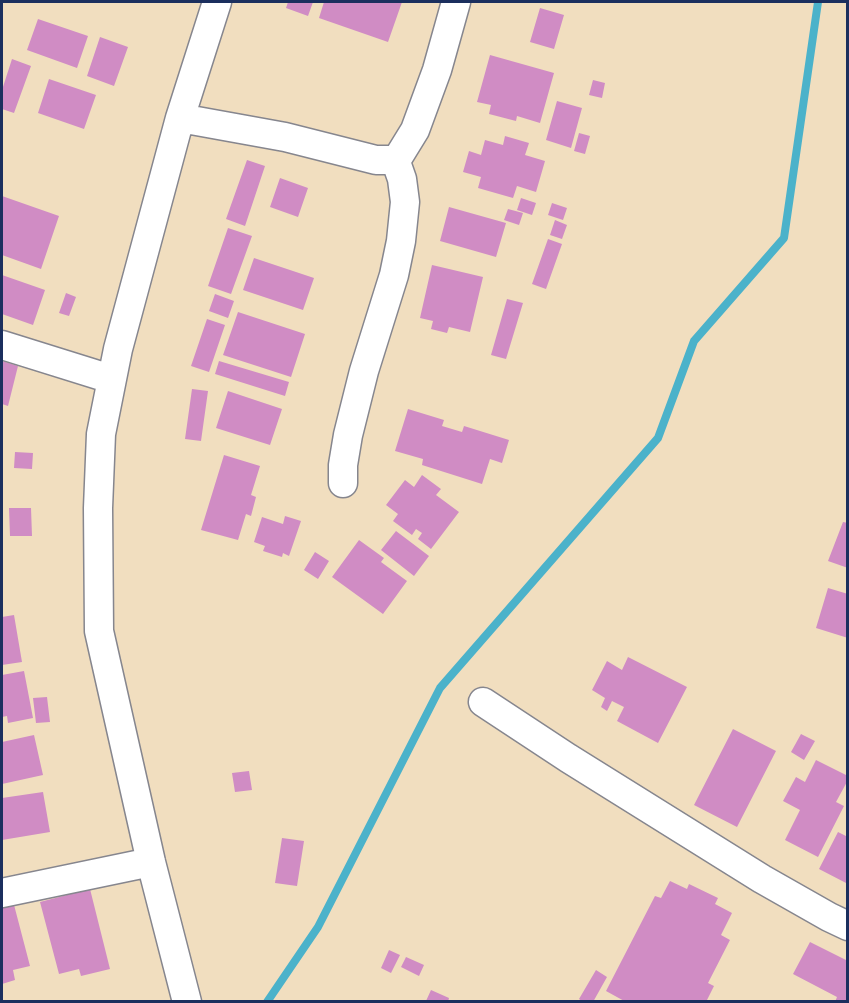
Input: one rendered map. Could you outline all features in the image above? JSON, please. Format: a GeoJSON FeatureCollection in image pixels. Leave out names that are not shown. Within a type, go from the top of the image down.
{"type":"FeatureCollection","features":[{"type":"Feature","properties":{"kind":"street"},"geometry":{"type":"LineString","coordinates":[[187,1002],[151,862],[99,631],[98,508],[101,434],[111,379],[180,118],[217,2]]}},
{"type":"Feature","properties":{"kind":"street"},"geometry":{"type":"LineString","coordinates":[[180,118],[285,137],[376,160],[395,159],[415,130],[437,70],[456,2]]}},
{"type":"Feature","properties":{"kind":"street"},"geometry":{"type":"LineString","coordinates":[[343,483],[353,414],[394,275],[401,241],[405,202],[402,179],[395,159]]}},
{"type":"Feature","properties":{"kind":"street"},"geometry":{"type":"LineString","coordinates":[[2,345],[111,379]]}},
{"type":"Feature","properties":{"kind":"street"},"geometry":{"type":"LineString","coordinates":[[483,702],[762,879],[848,926]]}},
{"type":"Feature","properties":{"kind":"street"},"geometry":{"type":"LineString","coordinates":[[2,893],[151,862]]}},
{"type":"Feature","properties":{"kind":"street"},"geometry":{"type":"LineString","coordinates":[[170,1002],[178,968]]}},
{"type":"Feature","properties":{"kind":"building"},"geometry":{"type":"Polygon","coordinates":[[[288,2],[313,2],[308,16],[286,8],[288,2]]]}},
{"type":"Feature","properties":{"kind":"building"},"geometry":{"type":"Polygon","coordinates":[[[324,2],[402,2],[388,42],[319,18],[324,2]]]}},
{"type":"Feature","properties":{"kind":"building"},"geometry":{"type":"Polygon","coordinates":[[[540,8],[564,15],[554,49],[530,42],[540,8]]]}},
{"type":"Feature","properties":{"kind":"building"},"geometry":{"type":"Polygon","coordinates":[[[38,19],[88,36],[77,68],[27,50],[38,19]]]}},
{"type":"Feature","properties":{"kind":"building"},"geometry":{"type":"Polygon","coordinates":[[[100,37],[128,47],[114,86],[87,76],[100,37]]]}},
{"type":"Feature","properties":{"kind":"building"},"geometry":{"type":"Polygon","coordinates":[[[490,55],[554,73],[540,123],[517,116],[516,121],[489,114],[491,105],[477,102],[490,55]]]}},
{"type":"Feature","properties":{"kind":"building"},"geometry":{"type":"Polygon","coordinates":[[[12,59],[31,66],[14,113],[2,109],[2,90],[12,59]]]}},
{"type":"Feature","properties":{"kind":"building"},"geometry":{"type":"Polygon","coordinates":[[[49,79],[96,95],[84,129],[38,113],[49,79]]]}},
{"type":"Feature","properties":{"kind":"building"},"geometry":{"type":"Polygon","coordinates":[[[593,80],[605,83],[602,98],[589,95],[593,80]]]}},
{"type":"Feature","properties":{"kind":"building"},"geometry":{"type":"Polygon","coordinates":[[[557,101],[582,108],[571,148],[546,140],[557,101]]]}},
{"type":"Feature","properties":{"kind":"building"},"geometry":{"type":"Polygon","coordinates":[[[579,133],[590,136],[585,154],[574,151],[579,133]]]}},
{"type":"Feature","properties":{"kind":"building"},"geometry":{"type":"Polygon","coordinates":[[[505,136],[529,143],[525,155],[545,161],[536,192],[517,186],[513,198],[478,188],[481,177],[463,172],[469,151],[481,155],[485,140],[503,145],[505,136]]]}},
{"type":"Feature","properties":{"kind":"building"},"geometry":{"type":"Polygon","coordinates":[[[247,160],[265,166],[245,226],[226,219],[247,160]]]}},
{"type":"Feature","properties":{"kind":"building"},"geometry":{"type":"Polygon","coordinates":[[[280,178],[308,188],[298,217],[270,207],[280,178]]]}},
{"type":"Feature","properties":{"kind":"building"},"geometry":{"type":"Polygon","coordinates":[[[2,196],[59,216],[41,269],[2,255],[2,196]]]}},
{"type":"Feature","properties":{"kind":"building"},"geometry":{"type":"Polygon","coordinates":[[[521,198],[536,203],[532,215],[517,210],[521,198]]]}},
{"type":"Feature","properties":{"kind":"building"},"geometry":{"type":"Polygon","coordinates":[[[552,203],[567,208],[563,220],[548,215],[552,203]]]}},
{"type":"Feature","properties":{"kind":"building"},"geometry":{"type":"Polygon","coordinates":[[[449,207],[506,223],[496,257],[440,241],[449,207]]]}},
{"type":"Feature","properties":{"kind":"building"},"geometry":{"type":"Polygon","coordinates":[[[508,209],[523,213],[519,225],[504,220],[508,209]]]}},
{"type":"Feature","properties":{"kind":"building"},"geometry":{"type":"Polygon","coordinates":[[[555,220],[567,225],[562,239],[550,235],[555,220]]]}},
{"type":"Feature","properties":{"kind":"building"},"geometry":{"type":"Polygon","coordinates":[[[228,228],[252,236],[231,294],[208,286],[228,228]]]}},
{"type":"Feature","properties":{"kind":"building"},"geometry":{"type":"Polygon","coordinates":[[[548,239],[562,244],[546,289],[532,284],[548,239]]]}},
{"type":"Feature","properties":{"kind":"building"},"geometry":{"type":"Polygon","coordinates":[[[254,258],[314,278],[303,310],[243,290],[254,258]]]}},
{"type":"Feature","properties":{"kind":"building"},"geometry":{"type":"Polygon","coordinates":[[[432,265],[483,277],[470,332],[449,327],[447,333],[431,329],[433,321],[420,318],[432,265]]]}},
{"type":"Feature","properties":{"kind":"building"},"geometry":{"type":"Polygon","coordinates":[[[2,275],[45,290],[33,325],[2,314],[2,275]]]}},
{"type":"Feature","properties":{"kind":"building"},"geometry":{"type":"Polygon","coordinates":[[[66,293],[76,297],[69,316],[59,313],[66,293]]]}},
{"type":"Feature","properties":{"kind":"building"},"geometry":{"type":"Polygon","coordinates":[[[215,294],[234,301],[228,318],[209,311],[215,294]]]}},
{"type":"Feature","properties":{"kind":"building"},"geometry":{"type":"Polygon","coordinates":[[[507,299],[523,303],[506,359],[491,355],[507,299]]]}},
{"type":"Feature","properties":{"kind":"building"},"geometry":{"type":"Polygon","coordinates":[[[238,312],[305,334],[291,377],[223,355],[238,312]]]}},
{"type":"Feature","properties":{"kind":"building"},"geometry":{"type":"Polygon","coordinates":[[[207,319],[225,325],[209,372],[191,366],[207,319]]]}},
{"type":"Feature","properties":{"kind":"building"},"geometry":{"type":"Polygon","coordinates":[[[2,361],[18,366],[8,406],[2,404],[2,361]]]}},
{"type":"Feature","properties":{"kind":"building"},"geometry":{"type":"Polygon","coordinates":[[[219,361],[289,382],[285,396],[215,374],[219,361]]]}},
{"type":"Feature","properties":{"kind":"building"},"geometry":{"type":"Polygon","coordinates":[[[192,389],[208,391],[201,441],[185,439],[192,389]]]}},
{"type":"Feature","properties":{"kind":"building"},"geometry":{"type":"Polygon","coordinates":[[[228,391],[282,409],[270,445],[216,428],[228,391]]]}},
{"type":"Feature","properties":{"kind":"building"},"geometry":{"type":"Polygon","coordinates":[[[408,409],[444,420],[442,426],[462,432],[464,426],[509,440],[502,463],[490,459],[482,484],[422,465],[423,459],[395,451],[408,409]]]}},
{"type":"Feature","properties":{"kind":"building"},"geometry":{"type":"Polygon","coordinates":[[[15,452],[33,453],[32,469],[14,468],[15,452]]]}},
{"type":"Feature","properties":{"kind":"building"},"geometry":{"type":"Polygon","coordinates":[[[224,455],[260,466],[251,495],[256,497],[251,516],[246,514],[238,540],[201,530],[224,455]]]}},
{"type":"Feature","properties":{"kind":"building"},"geometry":{"type":"Polygon","coordinates":[[[422,475],[441,489],[436,495],[459,512],[431,549],[418,539],[422,533],[416,529],[412,535],[393,521],[398,514],[386,505],[405,480],[414,487],[422,475]]]}},
{"type":"Feature","properties":{"kind":"building"},"geometry":{"type":"Polygon","coordinates":[[[9,508],[31,508],[32,536],[10,536],[9,508]]]}},
{"type":"Feature","properties":{"kind":"building"},"geometry":{"type":"Polygon","coordinates":[[[285,516],[301,521],[289,556],[283,553],[282,557],[263,551],[265,546],[254,542],[262,517],[283,524],[285,516]]]}},
{"type":"Feature","properties":{"kind":"building"},"geometry":{"type":"Polygon","coordinates":[[[843,522],[848,523],[848,568],[828,561],[843,522]]]}},
{"type":"Feature","properties":{"kind":"building"},"geometry":{"type":"Polygon","coordinates":[[[396,531],[429,556],[414,576],[381,550],[396,531]]]}},
{"type":"Feature","properties":{"kind":"building"},"geometry":{"type":"Polygon","coordinates":[[[359,540],[384,558],[381,562],[407,581],[383,614],[332,577],[359,540]]]}},
{"type":"Feature","properties":{"kind":"building"},"geometry":{"type":"Polygon","coordinates":[[[315,552],[329,561],[318,579],[304,570],[315,552]]]}},
{"type":"Feature","properties":{"kind":"building"},"geometry":{"type":"Polygon","coordinates":[[[828,588],[848,594],[848,638],[816,628],[828,588]]]}},
{"type":"Feature","properties":{"kind":"building"},"geometry":{"type":"Polygon","coordinates":[[[14,615],[22,662],[2,665],[2,617],[14,615]]]}},
{"type":"Feature","properties":{"kind":"building"},"geometry":{"type":"Polygon","coordinates":[[[628,657],[687,687],[658,743],[617,721],[624,707],[612,701],[607,711],[601,707],[605,698],[592,690],[607,661],[622,670],[628,657]]]}},
{"type":"Feature","properties":{"kind":"building"},"geometry":{"type":"Polygon","coordinates":[[[24,671],[33,718],[8,723],[7,716],[2,717],[2,675],[24,671]]]}},
{"type":"Feature","properties":{"kind":"building"},"geometry":{"type":"Polygon","coordinates":[[[47,697],[50,722],[36,723],[33,698],[47,697]]]}},
{"type":"Feature","properties":{"kind":"building"},"geometry":{"type":"Polygon","coordinates":[[[733,729],[776,751],[737,827],[694,805],[733,729]]]}},
{"type":"Feature","properties":{"kind":"building"},"geometry":{"type":"Polygon","coordinates":[[[801,734],[815,741],[804,760],[791,752],[801,734]]]}},
{"type":"Feature","properties":{"kind":"building"},"geometry":{"type":"Polygon","coordinates":[[[34,735],[43,775],[2,784],[2,742],[34,735]]]}},
{"type":"Feature","properties":{"kind":"building"},"geometry":{"type":"Polygon","coordinates":[[[816,760],[848,776],[836,802],[844,806],[818,857],[785,840],[800,810],[783,801],[796,777],[805,782],[816,760]]]}},
{"type":"Feature","properties":{"kind":"building"},"geometry":{"type":"Polygon","coordinates":[[[249,771],[252,790],[235,792],[232,773],[249,771]]]}},
{"type":"Feature","properties":{"kind":"building"},"geometry":{"type":"Polygon","coordinates":[[[43,792],[50,832],[2,840],[2,798],[43,792]]]}},
{"type":"Feature","properties":{"kind":"building"},"geometry":{"type":"Polygon","coordinates":[[[838,832],[848,837],[848,884],[819,869],[838,832]]]}},
{"type":"Feature","properties":{"kind":"building"},"geometry":{"type":"Polygon","coordinates":[[[282,838],[304,841],[297,886],[275,883],[282,838]]]}},
{"type":"Feature","properties":{"kind":"building"},"geometry":{"type":"Polygon","coordinates":[[[670,881],[687,889],[689,884],[718,898],[715,904],[732,913],[721,935],[730,940],[708,983],[714,986],[706,1002],[626,1002],[606,991],[655,896],[661,898],[670,881]]]}},
{"type":"Feature","properties":{"kind":"building"},"geometry":{"type":"Polygon","coordinates":[[[90,889],[110,969],[81,976],[79,969],[59,974],[40,902],[90,889]]]}},
{"type":"Feature","properties":{"kind":"building"},"geometry":{"type":"Polygon","coordinates":[[[13,901],[30,966],[13,970],[15,980],[2,984],[2,904],[13,901]]]}},
{"type":"Feature","properties":{"kind":"building"},"geometry":{"type":"Polygon","coordinates":[[[810,942],[848,961],[848,1002],[835,1002],[837,997],[793,974],[810,942]]]}},
{"type":"Feature","properties":{"kind":"building"},"geometry":{"type":"Polygon","coordinates":[[[389,950],[400,955],[391,973],[381,968],[389,950]]]}},
{"type":"Feature","properties":{"kind":"building"},"geometry":{"type":"Polygon","coordinates":[[[406,957],[424,965],[419,976],[401,967],[406,957]]]}},
{"type":"Feature","properties":{"kind":"building"},"geometry":{"type":"Polygon","coordinates":[[[596,970],[607,977],[593,1002],[583,1002],[579,999],[596,970]]]}},
{"type":"Feature","properties":{"kind":"building"},"geometry":{"type":"Polygon","coordinates":[[[431,990],[449,998],[448,1002],[426,1001],[431,990]]]}},
{"type":"Feature","properties":{"kind":"waterway"},"geometry":{"type":"LineString","coordinates":[[267,1002],[318,927],[440,688],[658,438],[694,341],[784,238],[818,2]]}}]}
